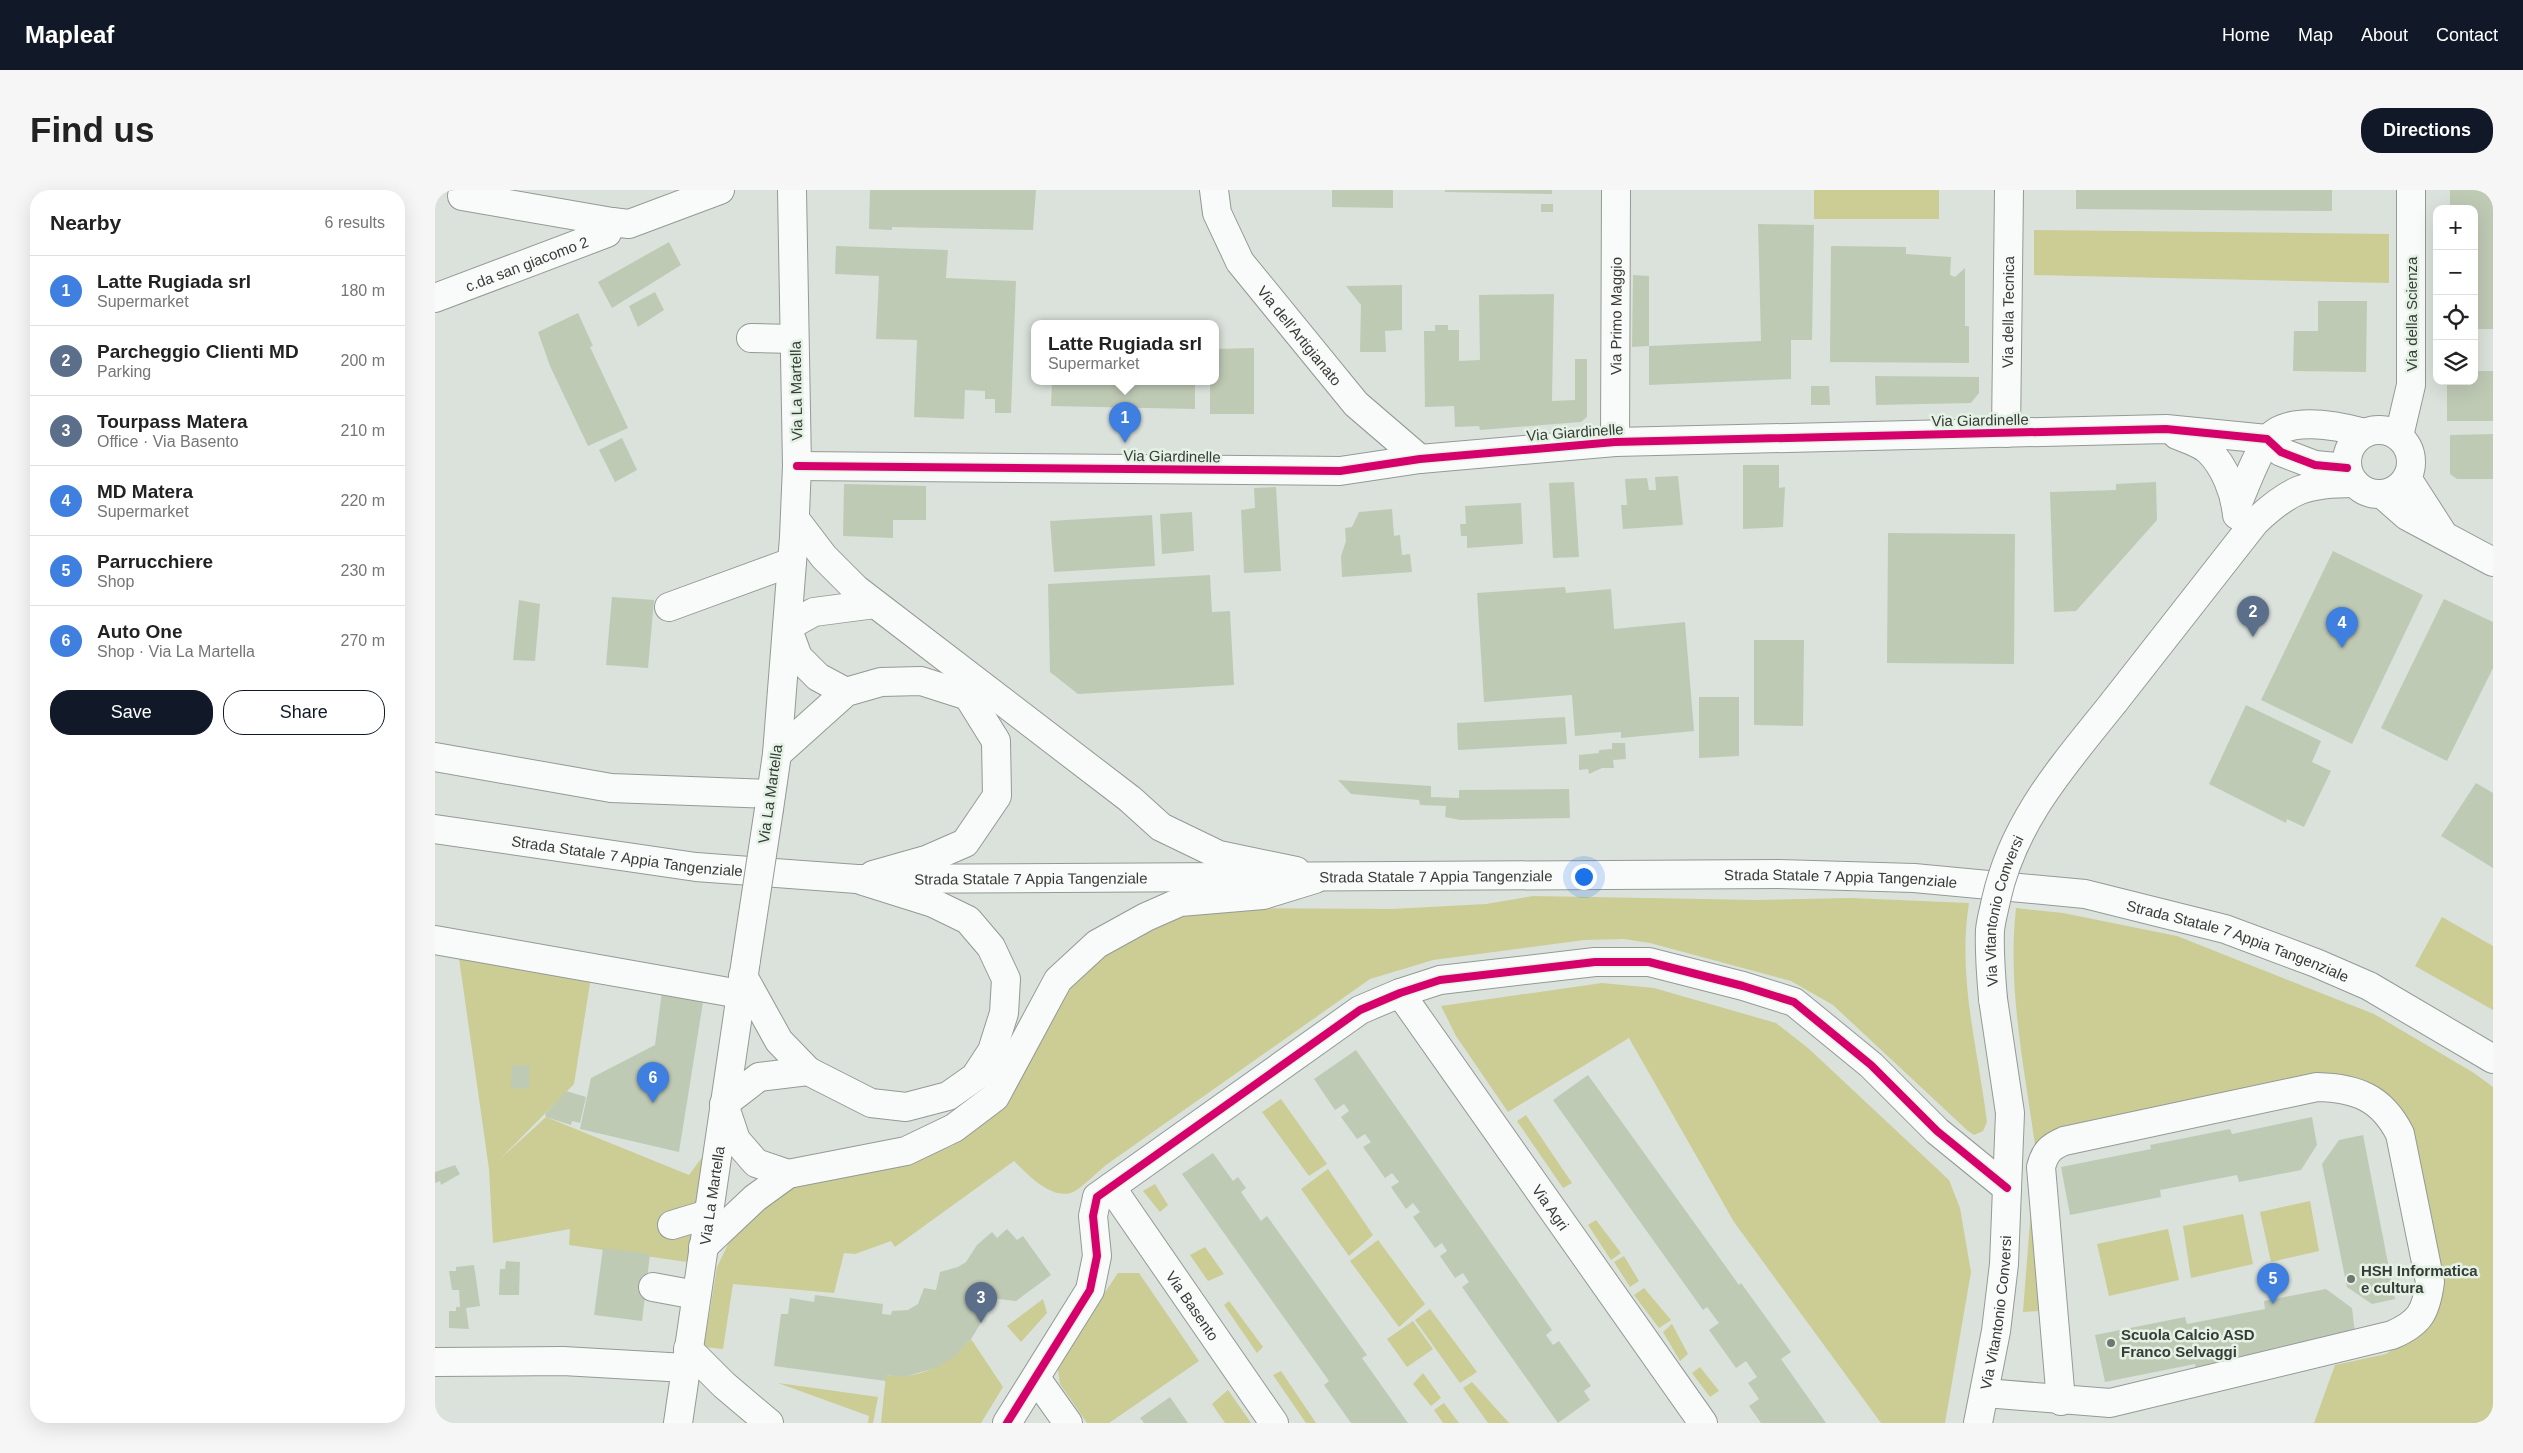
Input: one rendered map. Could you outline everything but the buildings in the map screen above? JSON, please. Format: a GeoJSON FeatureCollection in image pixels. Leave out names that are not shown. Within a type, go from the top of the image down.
{"type":"FeatureCollection","features":[{"type":"Feature","properties":{"kind":"main road","name":"c.da san giacomo 2"},"geometry":{"type":"LineString","coordinates":[[476,196],[629,224],[720,190]]}},
{"type":"Feature","properties":{"kind":"main road","name":"Via La Martella"},"geometry":{"type":"LineString","coordinates":[[678,1423],[777,754],[795,519],[797,466],[792,190]]}},
{"type":"Feature","properties":{"kind":"main road","name":"Via dell'Artigianato"},"geometry":{"type":"LineString","coordinates":[[1214,190],[1217,214],[1240,262],[1356,404],[1420,459]]}},
{"type":"Feature","properties":{"kind":"main road","name":"Via Primo Maggio"},"geometry":{"type":"LineString","coordinates":[[1615,442],[1617,190]]}},
{"type":"Feature","properties":{"kind":"main road","name":"Via della Tecnica"},"geometry":{"type":"LineString","coordinates":[[2006,433],[2009,190]]}},
{"type":"Feature","properties":{"kind":"main road","name":"Via della Scienza"},"geometry":{"type":"LineString","coordinates":[[2399,436],[2411,385],[2411,190]]}},
{"type":"Feature","properties":{"kind":"main road","name":"c.da san giacomo 2"},"geometry":{"type":"LineString","coordinates":[[435,298],[607,232],[612,222]]}},
{"type":"Feature","properties":{"kind":"main road","name":"Via La Martella"},"geometry":{"type":"LineString","coordinates":[[751,338],[794,339]]}},
{"type":"Feature","properties":{"kind":"main road"},"geometry":{"type":"LineString","coordinates":[[2236,507],[2267,439],[2289,425],[2331,424],[2365,433]]}},
{"type":"Feature","properties":{"kind":"main road","name":"Via Giardinelle"},"geometry":{"type":"LineString","coordinates":[[797,466],[1340,471],[1420,459],[1615,442],[2166,429],[2267,439]]}},
{"type":"Feature","properties":{"kind":"main road","name":"Via Vitantonio Conversi"},"geometry":{"type":"LineString","coordinates":[[2166,429],[2208,450],[2228,481],[2235,498],[2237,517],[2229,558]]}},
{"type":"Feature","properties":{"kind":"main road"},"geometry":{"type":"LineString","coordinates":[[2267,439],[2281,452],[2351,476],[2367,492],[2382,494],[2401,486],[2407,478],[2411,457],[2407,446],[2399,436],[2381,430],[2365,433],[2356,439],[2350,448],[2347,458],[2351,476]]}},
{"type":"Feature","properties":{"kind":"main road","name":"Via Vitantonio Conversi"},"geometry":{"type":"LineString","coordinates":[[1978,1423],[1996,1331],[2004,1264],[2010,1113],[1989,964],[1990,928],[2002,875],[2020,830],[2055,776],[2229,558],[2255,522],[2274,504],[2292,492],[2337,483],[2351,476]]}},
{"type":"Feature","properties":{"kind":"main road"},"geometry":{"type":"LineString","coordinates":[[2407,478],[2443,534]]}},
{"type":"Feature","properties":{"kind":"main road"},"geometry":{"type":"LineString","coordinates":[[2382,494],[2407,516],[2493,562]]}},
{"type":"Feature","properties":{"kind":"main road"},"geometry":{"type":"LineString","coordinates":[[795,519],[824,557],[856,589],[1130,799],[1161,827],[1219,855],[1323,876]]}},
{"type":"Feature","properties":{"kind":"main road"},"geometry":{"type":"LineString","coordinates":[[669,607],[792,562]]}},
{"type":"Feature","properties":{"kind":"main road"},"geometry":{"type":"LineString","coordinates":[[846,692],[818,678],[798,657],[787,627],[814,612],[875,604]]}},
{"type":"Feature","properties":{"kind":"main road"},"geometry":{"type":"LineString","coordinates":[[777,754],[846,692],[881,682],[921,682],[968,696],[996,741],[997,796],[965,843],[926,860],[857,879]]}},
{"type":"Feature","properties":{"kind":"main road"},"geometry":{"type":"LineString","coordinates":[[435,757],[611,788],[770,802]]}},
{"type":"Feature","properties":{"kind":"main road","name":"Strada Statale 7 Appia Tangenziale"},"geometry":{"type":"LineString","coordinates":[[435,828],[696,867],[857,879],[1779,874],[1914,878],[2085,894],[2225,929],[2316,963],[2369,986],[2493,1060]]}},
{"type":"Feature","properties":{"kind":"main road"},"geometry":{"type":"LineString","coordinates":[[703,1247],[755,1198],[788,1174],[906,1151],[954,1128],[995,1097],[1058,980],[1097,944],[1146,917],[1180,902],[1263,895],[1323,876]]}},
{"type":"Feature","properties":{"kind":"main road"},"geometry":{"type":"LineString","coordinates":[[435,940],[743,976],[779,1041],[808,1071],[871,1103],[907,1107],[948,1096],[975,1077],[992,1051],[1004,1013],[1006,979],[991,947],[968,920],[933,903],[857,879]]}},
{"type":"Feature","properties":{"kind":"main road"},"geometry":{"type":"LineString","coordinates":[[1007,1423],[1090,1290],[1097,1256],[1093,1216],[1097,1197],[1360,1010],[1400,993],[1440,980],[1595,962],[1649,962],[1743,986],[1794,1002],[1871,1066],[1937,1132],[2007,1188]]}},
{"type":"Feature","properties":{"kind":"main road","name":"Via Agri"},"geometry":{"type":"LineString","coordinates":[[1400,993],[1703,1423]]}},
{"type":"Feature","properties":{"kind":"main road"},"geometry":{"type":"LineString","coordinates":[[788,1174],[756,1163],[736,1140],[724,1104],[759,1077],[808,1071]]}},
{"type":"Feature","properties":{"kind":"main road"},"geometry":{"type":"LineString","coordinates":[[1985,1393],[2061,1401],[2095,1403],[2119,1401],[2391,1335],[2405,1329],[2420,1317],[2428,1301],[2429,1282],[2400,1134],[2391,1116],[2377,1103],[2357,1093],[2337,1087],[2317,1087],[2064,1141],[2053,1146],[2044,1155],[2041,1168],[2061,1401]]}},
{"type":"Feature","properties":{"kind":"main road","name":"Via Basento"},"geometry":{"type":"LineString","coordinates":[[1111,1188],[1274,1423]]}},
{"type":"Feature","properties":{"kind":"main road"},"geometry":{"type":"LineString","coordinates":[[672,1225],[708,1214]]}},
{"type":"Feature","properties":{"kind":"main road"},"geometry":{"type":"LineString","coordinates":[[653,1286],[696,1295]]}},
{"type":"Feature","properties":{"kind":"main road"},"geometry":{"type":"LineString","coordinates":[[435,1362],[687,1359],[724,1385],[769,1423]]}},
{"type":"Feature","properties":{"kind":"main road"},"geometry":{"type":"LineString","coordinates":[[1036,1378],[1068,1423]]}},
{"type":"Feature","properties":{"kind":"green space"},"geometry":{"type":"Polygon","coordinates":[[[1814,190],[1939,190],[1939,219],[1814,219],[1814,190]]]}},
{"type":"Feature","properties":{"kind":"green space"},"geometry":{"type":"Polygon","coordinates":[[[2034,230],[2389,234],[2389,283],[2034,275],[2034,230]]]}},
{"type":"Feature","properties":{"kind":"green space"},"geometry":{"type":"Polygon","coordinates":[[[1533,896],[1757,900],[1851,898],[1969,903],[1965,958],[1970,1013],[1987,1122],[1983,1131],[1974,1135],[1968,1131],[1833,1005],[1791,981],[1650,943],[1624,939],[1584,940],[1433,960],[1370,979],[1106,1165],[1075,1191],[1067,1194],[1050,1190],[1033,1179],[1014,1161],[895,1247],[891,1241],[855,1254],[844,1253],[834,1293],[733,1284],[723,1349],[704,1347],[717,1267],[737,1226],[767,1200],[812,1180],[912,1161],[952,1146],[982,1121],[1070,983],[1095,958],[1181,912],[1228,908],[1392,909],[1486,904],[1533,896]]]}},
{"type":"Feature","properties":{"kind":"green space"},"geometry":{"type":"Polygon","coordinates":[[[2016,908],[2063,913],[2177,936],[2374,1014],[2474,1073],[2493,1087],[2493,1423],[2314,1423],[2335,1365],[2386,1354],[2418,1333],[2411,1138],[2360,1088],[2036,1152],[2015,1000],[2014,939],[2016,908]]]}},
{"type":"Feature","properties":{"kind":"green space"},"geometry":{"type":"Polygon","coordinates":[[[2442,917],[2493,946],[2493,1010],[2415,966],[2442,917]]]}},
{"type":"Feature","properties":{"kind":"green space"},"geometry":{"type":"Polygon","coordinates":[[[457,944],[591,977],[574,1084],[500,1159],[546,1117],[689,1175],[703,1156],[687,1262],[569,1245],[570,1229],[493,1243],[489,1169],[457,944]]]}},
{"type":"Feature","properties":{"kind":"green space"},"geometry":{"type":"Polygon","coordinates":[[[1602,983],[1654,988],[1776,1023],[1808,1048],[1949,1180],[1960,1208],[1971,1272],[1945,1423],[1881,1423],[1734,1222],[1629,1038],[1508,1112],[1456,1036],[1441,1006],[1602,983]]]}},
{"type":"Feature","properties":{"kind":"green space"},"geometry":{"type":"Polygon","coordinates":[[[1281,1099],[1327,1164],[1309,1176],[1262,1112],[1281,1099]]]}},
{"type":"Feature","properties":{"kind":"green space"},"geometry":{"type":"Polygon","coordinates":[[[1526,1115],[1572,1183],[1563,1188],[1517,1121],[1526,1115]]]}},
{"type":"Feature","properties":{"kind":"green space"},"geometry":{"type":"Polygon","coordinates":[[[1328,1169],[1373,1235],[1349,1256],[1301,1189],[1328,1169]]]}},
{"type":"Feature","properties":{"kind":"green space"},"geometry":{"type":"Polygon","coordinates":[[[2033,1183],[2052,1289],[2038,1311],[2023,1312],[2033,1183]]]}},
{"type":"Feature","properties":{"kind":"green space"},"geometry":{"type":"Polygon","coordinates":[[[1155,1184],[1168,1205],[1160,1212],[1143,1191],[1155,1184]]]}},
{"type":"Feature","properties":{"kind":"green space"},"geometry":{"type":"Polygon","coordinates":[[[2310,1201],[2319,1251],[2271,1262],[2260,1212],[2310,1201]]]}},
{"type":"Feature","properties":{"kind":"green space"},"geometry":{"type":"Polygon","coordinates":[[[2243,1214],[2253,1264],[2191,1278],[2183,1226],[2243,1214]]]}},
{"type":"Feature","properties":{"kind":"green space"},"geometry":{"type":"Polygon","coordinates":[[[1596,1220],[1621,1253],[1611,1260],[1588,1225],[1596,1220]]]}},
{"type":"Feature","properties":{"kind":"green space"},"geometry":{"type":"Polygon","coordinates":[[[2168,1229],[2179,1280],[2109,1296],[2097,1244],[2168,1229]]]}},
{"type":"Feature","properties":{"kind":"green space"},"geometry":{"type":"Polygon","coordinates":[[[1378,1240],[1425,1304],[1399,1327],[1350,1261],[1378,1240]]]}},
{"type":"Feature","properties":{"kind":"green space"},"geometry":{"type":"Polygon","coordinates":[[[1205,1247],[1224,1274],[1208,1281],[1190,1255],[1205,1247]]]}},
{"type":"Feature","properties":{"kind":"green space"},"geometry":{"type":"Polygon","coordinates":[[[1624,1256],[1639,1281],[1630,1287],[1614,1262],[1624,1256]]]}},
{"type":"Feature","properties":{"kind":"green space"},"geometry":{"type":"Polygon","coordinates":[[[1118,1273],[1139,1273],[1199,1361],[1109,1423],[1087,1423],[1060,1384],[1057,1364],[1118,1273]]]}},
{"type":"Feature","properties":{"kind":"green space"},"geometry":{"type":"Polygon","coordinates":[[[1644,1288],[1671,1320],[1659,1328],[1634,1295],[1644,1288]]]}},
{"type":"Feature","properties":{"kind":"green space"},"geometry":{"type":"Polygon","coordinates":[[[1043,1299],[1047,1313],[1021,1342],[1007,1326],[1043,1299]]]}},
{"type":"Feature","properties":{"kind":"green space"},"geometry":{"type":"Polygon","coordinates":[[[1229,1301],[1263,1347],[1257,1353],[1224,1305],[1229,1301]]]}},
{"type":"Feature","properties":{"kind":"green space"},"geometry":{"type":"Polygon","coordinates":[[[1430,1309],[1477,1372],[1460,1383],[1415,1320],[1430,1309]]]}},
{"type":"Feature","properties":{"kind":"green space"},"geometry":{"type":"Polygon","coordinates":[[[1413,1321],[1433,1349],[1407,1367],[1387,1339],[1413,1321]]]}},
{"type":"Feature","properties":{"kind":"green space"},"geometry":{"type":"Polygon","coordinates":[[[1672,1324],[1688,1354],[1680,1361],[1663,1332],[1672,1324]]]}},
{"type":"Feature","properties":{"kind":"green space"},"geometry":{"type":"Polygon","coordinates":[[[971,1339],[1003,1387],[981,1423],[881,1423],[886,1375],[911,1375],[933,1368],[953,1356],[971,1339]]]}},
{"type":"Feature","properties":{"kind":"green space"},"geometry":{"type":"Polygon","coordinates":[[[1700,1367],[1719,1391],[1710,1397],[1692,1373],[1700,1367]]]}},
{"type":"Feature","properties":{"kind":"green space"},"geometry":{"type":"Polygon","coordinates":[[[1281,1371],[1316,1423],[1306,1423],[1273,1375],[1281,1371]]]}},
{"type":"Feature","properties":{"kind":"green space"},"geometry":{"type":"Polygon","coordinates":[[[1423,1373],[1441,1398],[1431,1406],[1413,1384],[1423,1373]]]}},
{"type":"Feature","properties":{"kind":"green space"},"geometry":{"type":"Polygon","coordinates":[[[1472,1382],[1509,1423],[1488,1423],[1463,1388],[1472,1382]]]}},
{"type":"Feature","properties":{"kind":"green space"},"geometry":{"type":"Polygon","coordinates":[[[778,1383],[878,1397],[873,1423],[868,1423],[869,1416],[778,1383]]]}},
{"type":"Feature","properties":{"kind":"green space"},"geometry":{"type":"Polygon","coordinates":[[[1228,1390],[1251,1423],[1225,1423],[1212,1404],[1228,1390]]]}},
{"type":"Feature","properties":{"kind":"green space"},"geometry":{"type":"Polygon","coordinates":[[[1444,1403],[1459,1423],[1443,1423],[1434,1410],[1444,1403]]]}},
{"type":"Feature","properties":{"kind":"cycle path"},"geometry":{"type":"LineString","coordinates":[[797,466],[1340,471],[1420,459],[1615,442],[2166,429],[2267,439],[2281,452],[2315,465],[2347,468]]}},
{"type":"Feature","properties":{"kind":"cycle path"},"geometry":{"type":"LineString","coordinates":[[1007,1423],[1090,1290],[1097,1256],[1093,1216],[1097,1197],[1360,1010],[1400,993],[1440,980],[1595,962],[1649,962],[1743,986],[1794,1002],[1871,1065],[1937,1131],[2007,1188]]}},
{"type":"Feature","properties":{"kind":"place","name":"Latte Rugiada srl"},"geometry":{"type":"Point","coordinates":[1125,443]}},
{"type":"Feature","properties":{"kind":"place","name":"Parcheggio Clienti MD"},"geometry":{"type":"Point","coordinates":[2253,637]}},
{"type":"Feature","properties":{"kind":"place","name":"MD Matera"},"geometry":{"type":"Point","coordinates":[2342,648]}},
{"type":"Feature","properties":{"kind":"place","name":"Auto One"},"geometry":{"type":"Point","coordinates":[653,1103]}},
{"type":"Feature","properties":{"kind":"place","name":"HSH Informatica e cultura"},"geometry":{"type":"Point","coordinates":[2351,1279]}},
{"type":"Feature","properties":{"kind":"place","name":"Parrucchiere"},"geometry":{"type":"Point","coordinates":[2273,1304]}},
{"type":"Feature","properties":{"kind":"place","name":"Tourpass Matera"},"geometry":{"type":"Point","coordinates":[981,1323]}},
{"type":"Feature","properties":{"kind":"place","name":"Scuola Calcio ASD Franco Selvaggi"},"geometry":{"type":"Point","coordinates":[2111,1343]}}]}
